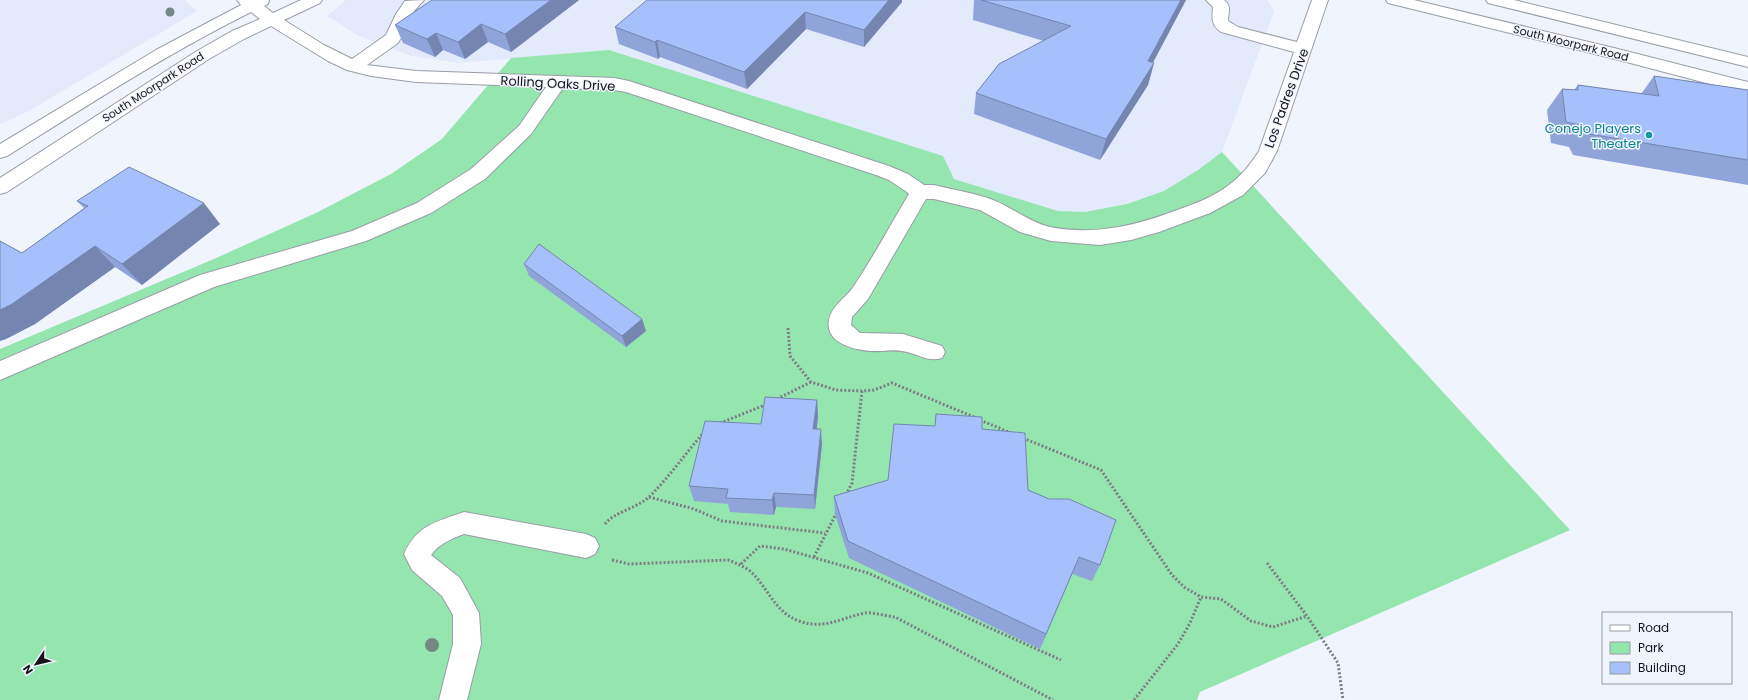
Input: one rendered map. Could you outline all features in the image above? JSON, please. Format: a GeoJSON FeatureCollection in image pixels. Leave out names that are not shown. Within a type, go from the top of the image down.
{"type":"FeatureCollection","features":[{"type":"Feature","properties":{"kind":"street","name":"South Moorpark Road"},"geometry":{"type":"LineString","coordinates":[[0,187],[203,55],[272,19],[314,0]]}},
{"type":"Feature","properties":{"kind":"street"},"geometry":{"type":"LineString","coordinates":[[353,66],[392,39],[401,24],[404,10],[416,0]]}},
{"type":"Feature","properties":{"kind":"street"},"geometry":{"type":"LineString","coordinates":[[1214,0],[1221,6],[1220,22],[1222,26],[1232,31],[1304,49]]}},
{"type":"Feature","properties":{"kind":"street","name":"Los Padres Drive"},"geometry":{"type":"LineString","coordinates":[[920,192],[934,192],[986,205],[1027,227],[1051,234],[1100,238],[1131,233],[1159,225],[1203,208],[1236,190],[1258,168],[1268,151],[1320,0]]}},
{"type":"Feature","properties":{"kind":"street","name":"South Moorpark Road"},"geometry":{"type":"LineString","coordinates":[[1394,0],[1618,54],[1748,88]]}},
{"type":"Feature","properties":{"kind":"street","name":"South Moorpark Road"},"geometry":{"type":"LineString","coordinates":[[1494,0],[1748,62]]}},
{"type":"Feature","properties":{"kind":"street","name":"South Moorpark Road"},"geometry":{"type":"LineString","coordinates":[[0,152],[184,40],[253,2]]}},
{"type":"Feature","properties":{"kind":"street","name":"Rolling Oaks Drive"},"geometry":{"type":"LineString","coordinates":[[253,2],[272,19],[329,54],[353,66],[392,75],[614,84],[629,87],[868,166],[888,171],[910,183],[920,192]]}},
{"type":"Feature","properties":{"kind":"street"},"geometry":{"type":"LineString","coordinates":[[0,371],[207,282],[359,236],[424,208],[478,174],[525,130],[558,82]]}},
{"type":"Feature","properties":{"kind":"street"},"geometry":{"type":"LineString","coordinates":[[920,192],[861,293],[852,302],[840,320],[841,328],[845,335],[853,340],[877,343],[898,342],[934,352]]}},
{"type":"Feature","properties":{"kind":"street"},"geometry":{"type":"LineString","coordinates":[[453,700],[467,644],[466,613],[451,587],[421,562],[417,554],[428,539],[442,531],[464,523],[586,546]]}},
{"type":"Feature","properties":{"kind":"path"},"geometry":{"type":"LineString","coordinates":[[788,328],[790,356],[811,382],[836,390],[862,392],[874,390],[892,383],[1015,434]]}},
{"type":"Feature","properties":{"kind":"path"},"geometry":{"type":"LineString","coordinates":[[776,400],[811,382]]}},
{"type":"Feature","properties":{"kind":"path"},"geometry":{"type":"LineString","coordinates":[[845,497],[852,483],[862,392]]}},
{"type":"Feature","properties":{"kind":"path"},"geometry":{"type":"LineString","coordinates":[[719,423],[769,403]]}},
{"type":"Feature","properties":{"kind":"path"},"geometry":{"type":"LineString","coordinates":[[705,430],[649,497],[633,508],[608,520],[586,546],[614,561],[629,564],[728,560],[742,564],[755,574],[777,607],[792,618],[811,625],[836,623],[867,613],[896,617],[1054,700]]}},
{"type":"Feature","properties":{"kind":"path"},"geometry":{"type":"LineString","coordinates":[[1022,437],[1101,470],[1172,574],[1184,587],[1201,596],[1221,599],[1251,621],[1273,627],[1307,616]]}},
{"type":"Feature","properties":{"kind":"path"},"geometry":{"type":"LineString","coordinates":[[649,497],[694,509],[722,521],[825,533]]}},
{"type":"Feature","properties":{"kind":"path"},"geometry":{"type":"LineString","coordinates":[[814,557],[825,533],[839,509]]}},
{"type":"Feature","properties":{"kind":"path"},"geometry":{"type":"LineString","coordinates":[[742,564],[760,546],[784,549],[868,573],[1061,660]]}},
{"type":"Feature","properties":{"kind":"path"},"geometry":{"type":"LineString","coordinates":[[1267,563],[1307,616],[1338,663],[1343,700]]}},
{"type":"Feature","properties":{"kind":"path"},"geometry":{"type":"LineString","coordinates":[[1134,700],[1178,644],[1190,623],[1201,596]]}},
{"type":"Feature","properties":{"kind":"shaded area"},"geometry":{"type":"Polygon","coordinates":[[[0,0],[185,0],[197,11],[29,111],[0,124],[0,0]]]}},
{"type":"Feature","properties":{"kind":"shaded area"},"geometry":{"type":"Polygon","coordinates":[[[346,0],[1267,0],[1274,11],[1222,152],[1198,170],[1164,191],[1127,204],[1085,212],[1058,211],[954,179],[942,156],[609,50],[459,63],[411,56],[359,36],[327,16],[346,0]]]}},
{"type":"Feature","properties":{"kind":"green space"},"geometry":{"type":"Polygon","coordinates":[[[609,50],[943,156],[954,179],[1058,211],[1085,212],[1127,204],[1164,191],[1198,170],[1222,152],[1570,530],[1200,692],[1197,700],[0,700],[0,349],[214,259],[318,212],[391,174],[442,139],[511,58],[609,50]]]}},
{"type":"Feature","properties":{"kind":"building"},"geometry":{"type":"Polygon","coordinates":[[[432,0],[551,0],[505,34],[481,24],[458,42],[436,33],[427,39],[395,25],[432,0]]]}},
{"type":"Feature","properties":{"kind":"building"},"geometry":{"type":"Polygon","coordinates":[[[647,0],[889,0],[864,30],[805,12],[744,72],[657,40],[655,42],[615,27],[647,0]]]}},
{"type":"Feature","properties":{"kind":"building"},"geometry":{"type":"Polygon","coordinates":[[[981,0],[1181,0],[1148,61],[1154,63],[1106,139],[976,93],[999,64],[1071,26],[981,0]]]}},
{"type":"Feature","properties":{"kind":"building"},"geometry":{"type":"Polygon","coordinates":[[[1654,76],[1748,90],[1748,160],[1589,134],[1585,126],[1566,122],[1562,89],[1578,90],[1578,85],[1659,96],[1654,76]]]}},
{"type":"Feature","properties":{"kind":"building"},"geometry":{"type":"Polygon","coordinates":[[[129,167],[204,203],[122,264],[95,246],[12,304],[0,310],[0,241],[22,253],[88,206],[77,201],[129,167]]]}},
{"type":"Feature","properties":{"kind":"building"},"geometry":{"type":"Polygon","coordinates":[[[539,244],[642,319],[622,336],[524,264],[539,244]]]}},
{"type":"Feature","properties":{"kind":"building"},"geometry":{"type":"Polygon","coordinates":[[[765,397],[817,400],[813,429],[821,429],[814,495],[774,493],[772,500],[726,498],[728,489],[689,486],[705,421],[761,424],[765,397]]]}},
{"type":"Feature","properties":{"kind":"building"},"geometry":{"type":"Polygon","coordinates":[[[936,414],[982,417],[982,429],[1025,433],[1028,490],[1049,499],[1069,499],[1116,520],[1100,565],[1079,557],[1046,634],[848,541],[834,496],[888,480],[894,424],[935,426],[936,414]]]}},
{"type":"Feature","properties":{"kind":"place","name":"Conejo Players Theater"},"geometry":{"type":"Point","coordinates":[1649,135]}}]}
